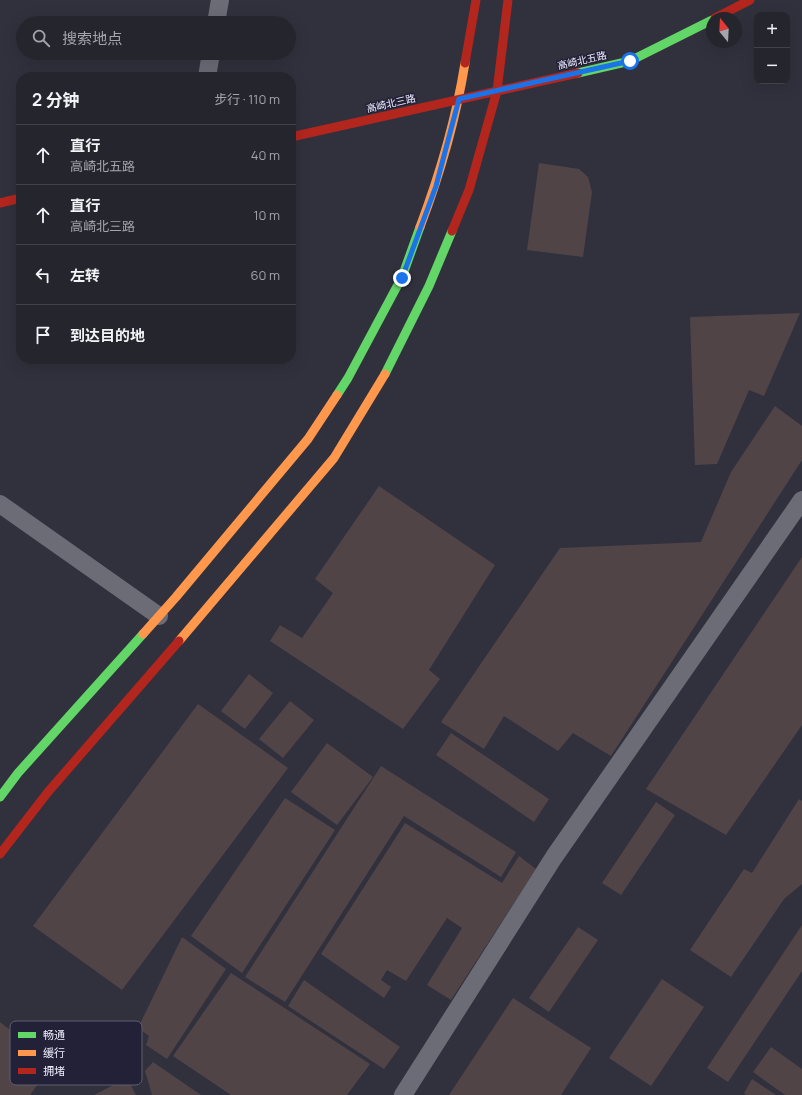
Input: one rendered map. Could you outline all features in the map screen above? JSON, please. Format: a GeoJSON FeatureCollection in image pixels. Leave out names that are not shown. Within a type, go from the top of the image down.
{"type":"FeatureCollection","features":[{"type":"Feature","properties":{"kind":"main road"},"geometry":{"type":"LineString","coordinates":[[0,797],[18,773],[159,616],[308,439],[348,378],[402,278],[436,186],[459,99],[476,0]]}},
{"type":"Feature","properties":{"kind":"main road"},"geometry":{"type":"LineString","coordinates":[[0,854],[48,792],[203,614],[334,458],[378,388],[429,286],[469,190],[497,91],[508,0]]}},
{"type":"Feature","properties":{"kind":"main road"},"geometry":{"type":"LineString","coordinates":[[727,12],[750,0]]}},
{"type":"Feature","properties":{"kind":"main road","name":"高崎北五路"},"geometry":{"type":"LineString","coordinates":[[497,91],[630,61],[706,23]]}},
{"type":"Feature","properties":{"kind":"main road","name":"高崎北三路"},"geometry":{"type":"LineString","coordinates":[[296,136],[497,91]]}},
{"type":"Feature","properties":{"kind":"main road"},"geometry":{"type":"LineString","coordinates":[[0,203],[16,199]]}},
{"type":"Feature","properties":{"kind":"street"},"geometry":{"type":"LineString","coordinates":[[217,16],[220,0]]}},
{"type":"Feature","properties":{"kind":"street"},"geometry":{"type":"LineString","coordinates":[[208,72],[210,60]]}},
{"type":"Feature","properties":{"kind":"street"},"geometry":{"type":"LineString","coordinates":[[0,196],[16,198]]}},
{"type":"Feature","properties":{"kind":"street"},"geometry":{"type":"LineString","coordinates":[[403,1095],[554,857],[802,500]]}},
{"type":"Feature","properties":{"kind":"street"},"geometry":{"type":"LineString","coordinates":[[0,504],[159,616]]}},
{"type":"Feature","properties":{"kind":"building"},"geometry":{"type":"Polygon","coordinates":[[[539,163],[579,169],[588,177],[592,192],[583,257],[527,250],[539,163]]]}},
{"type":"Feature","properties":{"kind":"building"},"geometry":{"type":"Polygon","coordinates":[[[800,313],[764,396],[749,390],[717,464],[695,465],[690,317],[800,313]]]}},
{"type":"Feature","properties":{"kind":"building"},"geometry":{"type":"Polygon","coordinates":[[[775,406],[802,426],[802,460],[611,756],[573,733],[558,751],[504,716],[484,749],[441,722],[560,548],[701,542],[731,472],[775,406]]]}},
{"type":"Feature","properties":{"kind":"building"},"geometry":{"type":"Polygon","coordinates":[[[379,486],[495,565],[429,670],[440,679],[403,729],[270,641],[280,625],[302,638],[333,593],[315,579],[379,486]]]}},
{"type":"Feature","properties":{"kind":"building"},"geometry":{"type":"Polygon","coordinates":[[[802,557],[802,725],[726,835],[646,789],[802,557]]]}},
{"type":"Feature","properties":{"kind":"building"},"geometry":{"type":"Polygon","coordinates":[[[249,674],[273,693],[245,729],[221,711],[249,674]]]}},
{"type":"Feature","properties":{"kind":"building"},"geometry":{"type":"Polygon","coordinates":[[[290,701],[314,720],[283,758],[259,739],[290,701]]]}},
{"type":"Feature","properties":{"kind":"building"},"geometry":{"type":"Polygon","coordinates":[[[198,704],[288,768],[122,990],[33,926],[198,704]]]}},
{"type":"Feature","properties":{"kind":"building"},"geometry":{"type":"Polygon","coordinates":[[[451,733],[549,799],[534,822],[436,755],[451,733]]]}},
{"type":"Feature","properties":{"kind":"building"},"geometry":{"type":"Polygon","coordinates":[[[327,743],[373,777],[337,825],[291,792],[327,743]]]}},
{"type":"Feature","properties":{"kind":"building"},"geometry":{"type":"Polygon","coordinates":[[[381,766],[516,852],[501,877],[404,816],[285,1002],[245,977],[381,766]]]}},
{"type":"Feature","properties":{"kind":"building"},"geometry":{"type":"Polygon","coordinates":[[[285,798],[335,830],[242,973],[191,936],[285,798]]]}},
{"type":"Feature","properties":{"kind":"building"},"geometry":{"type":"Polygon","coordinates":[[[799,799],[802,801],[802,884],[784,899],[731,977],[690,950],[744,869],[752,873],[799,799]]]}},
{"type":"Feature","properties":{"kind":"building"},"geometry":{"type":"Polygon","coordinates":[[[656,802],[675,815],[621,895],[602,883],[656,802]]]}},
{"type":"Feature","properties":{"kind":"building"},"geometry":{"type":"Polygon","coordinates":[[[405,823],[502,883],[519,856],[536,869],[451,1000],[427,985],[462,928],[447,918],[406,981],[387,970],[381,980],[391,987],[384,998],[321,954],[405,823]]]}},
{"type":"Feature","properties":{"kind":"building"},"geometry":{"type":"Polygon","coordinates":[[[802,925],[802,971],[728,1082],[707,1068],[802,925]]]}},
{"type":"Feature","properties":{"kind":"building"},"geometry":{"type":"Polygon","coordinates":[[[578,927],[598,940],[549,1012],[529,998],[578,927]]]}},
{"type":"Feature","properties":{"kind":"building"},"geometry":{"type":"Polygon","coordinates":[[[182,937],[226,969],[167,1059],[146,1045],[149,1036],[142,1031],[141,1021],[182,937]]]}},
{"type":"Feature","properties":{"kind":"building"},"geometry":{"type":"Polygon","coordinates":[[[231,973],[370,1064],[347,1095],[231,1095],[173,1056],[231,973]]]}},
{"type":"Feature","properties":{"kind":"building"},"geometry":{"type":"Polygon","coordinates":[[[662,979],[704,1007],[651,1086],[609,1058],[662,979]]]}},
{"type":"Feature","properties":{"kind":"building"},"geometry":{"type":"Polygon","coordinates":[[[304,980],[400,1047],[384,1069],[288,1006],[304,980]]]}},
{"type":"Feature","properties":{"kind":"building"},"geometry":{"type":"Polygon","coordinates":[[[513,998],[591,1048],[561,1095],[449,1095],[513,998]]]}},
{"type":"Feature","properties":{"kind":"building"},"geometry":{"type":"Polygon","coordinates":[[[0,1022],[10,1030],[10,1085],[37,1085],[30,1095],[0,1095],[0,1022]]]}},
{"type":"Feature","properties":{"kind":"building"},"geometry":{"type":"Polygon","coordinates":[[[771,1047],[802,1069],[802,1095],[785,1095],[753,1072],[771,1047]]]}},
{"type":"Feature","properties":{"kind":"building"},"geometry":{"type":"Polygon","coordinates":[[[153,1062],[201,1095],[152,1095],[145,1071],[153,1062]]]}},
{"type":"Feature","properties":{"kind":"building"},"geometry":{"type":"Polygon","coordinates":[[[752,1079],[776,1095],[746,1095],[744,1093],[752,1079]]]}},
{"type":"Feature","properties":{"kind":"building"},"geometry":{"type":"Polygon","coordinates":[[[113,1085],[131,1085],[136,1095],[94,1095],[113,1085]]]}},
{"type":"Feature","properties":{"kind":"traffic: fast"},"geometry":{"type":"LineString","coordinates":[[578,73],[630,61],[706,23]]}},
{"type":"Feature","properties":{"kind":"traffic: fast"},"geometry":{"type":"LineString","coordinates":[[337,395],[348,378],[402,277],[420,227]]}},
{"type":"Feature","properties":{"kind":"traffic: fast"},"geometry":{"type":"LineString","coordinates":[[385,374],[429,286],[452,231]]}},
{"type":"Feature","properties":{"kind":"traffic: fast"},"geometry":{"type":"LineString","coordinates":[[0,797],[18,773],[143,634]]}},
{"type":"Feature","properties":{"kind":"traffic: slow"},"geometry":{"type":"LineString","coordinates":[[420,227],[447,146],[465,63]]}},
{"type":"Feature","properties":{"kind":"traffic: slow"},"geometry":{"type":"LineString","coordinates":[[179,641],[334,458],[385,374]]}},
{"type":"Feature","properties":{"kind":"traffic: slow"},"geometry":{"type":"LineString","coordinates":[[143,634],[176,597],[308,439],[337,395]]}},
{"type":"Feature","properties":{"kind":"traffic: jam"},"geometry":{"type":"LineString","coordinates":[[465,63],[476,0]]}},
{"type":"Feature","properties":{"kind":"traffic: jam"},"geometry":{"type":"LineString","coordinates":[[452,231],[469,190],[497,91],[508,0]]}},
{"type":"Feature","properties":{"kind":"traffic: jam"},"geometry":{"type":"LineString","coordinates":[[727,12],[750,0]]}},
{"type":"Feature","properties":{"kind":"traffic: jam"},"geometry":{"type":"LineString","coordinates":[[296,136],[578,73]]}},
{"type":"Feature","properties":{"kind":"traffic: jam"},"geometry":{"type":"LineString","coordinates":[[0,203],[16,199]]}},
{"type":"Feature","properties":{"kind":"traffic: jam"},"geometry":{"type":"LineString","coordinates":[[0,854],[48,792],[179,641]]}},
{"type":"Feature","properties":{"kind":"route"},"geometry":{"type":"LineString","coordinates":[[402,278],[436,186],[459,99],[630,61]]}}]}
